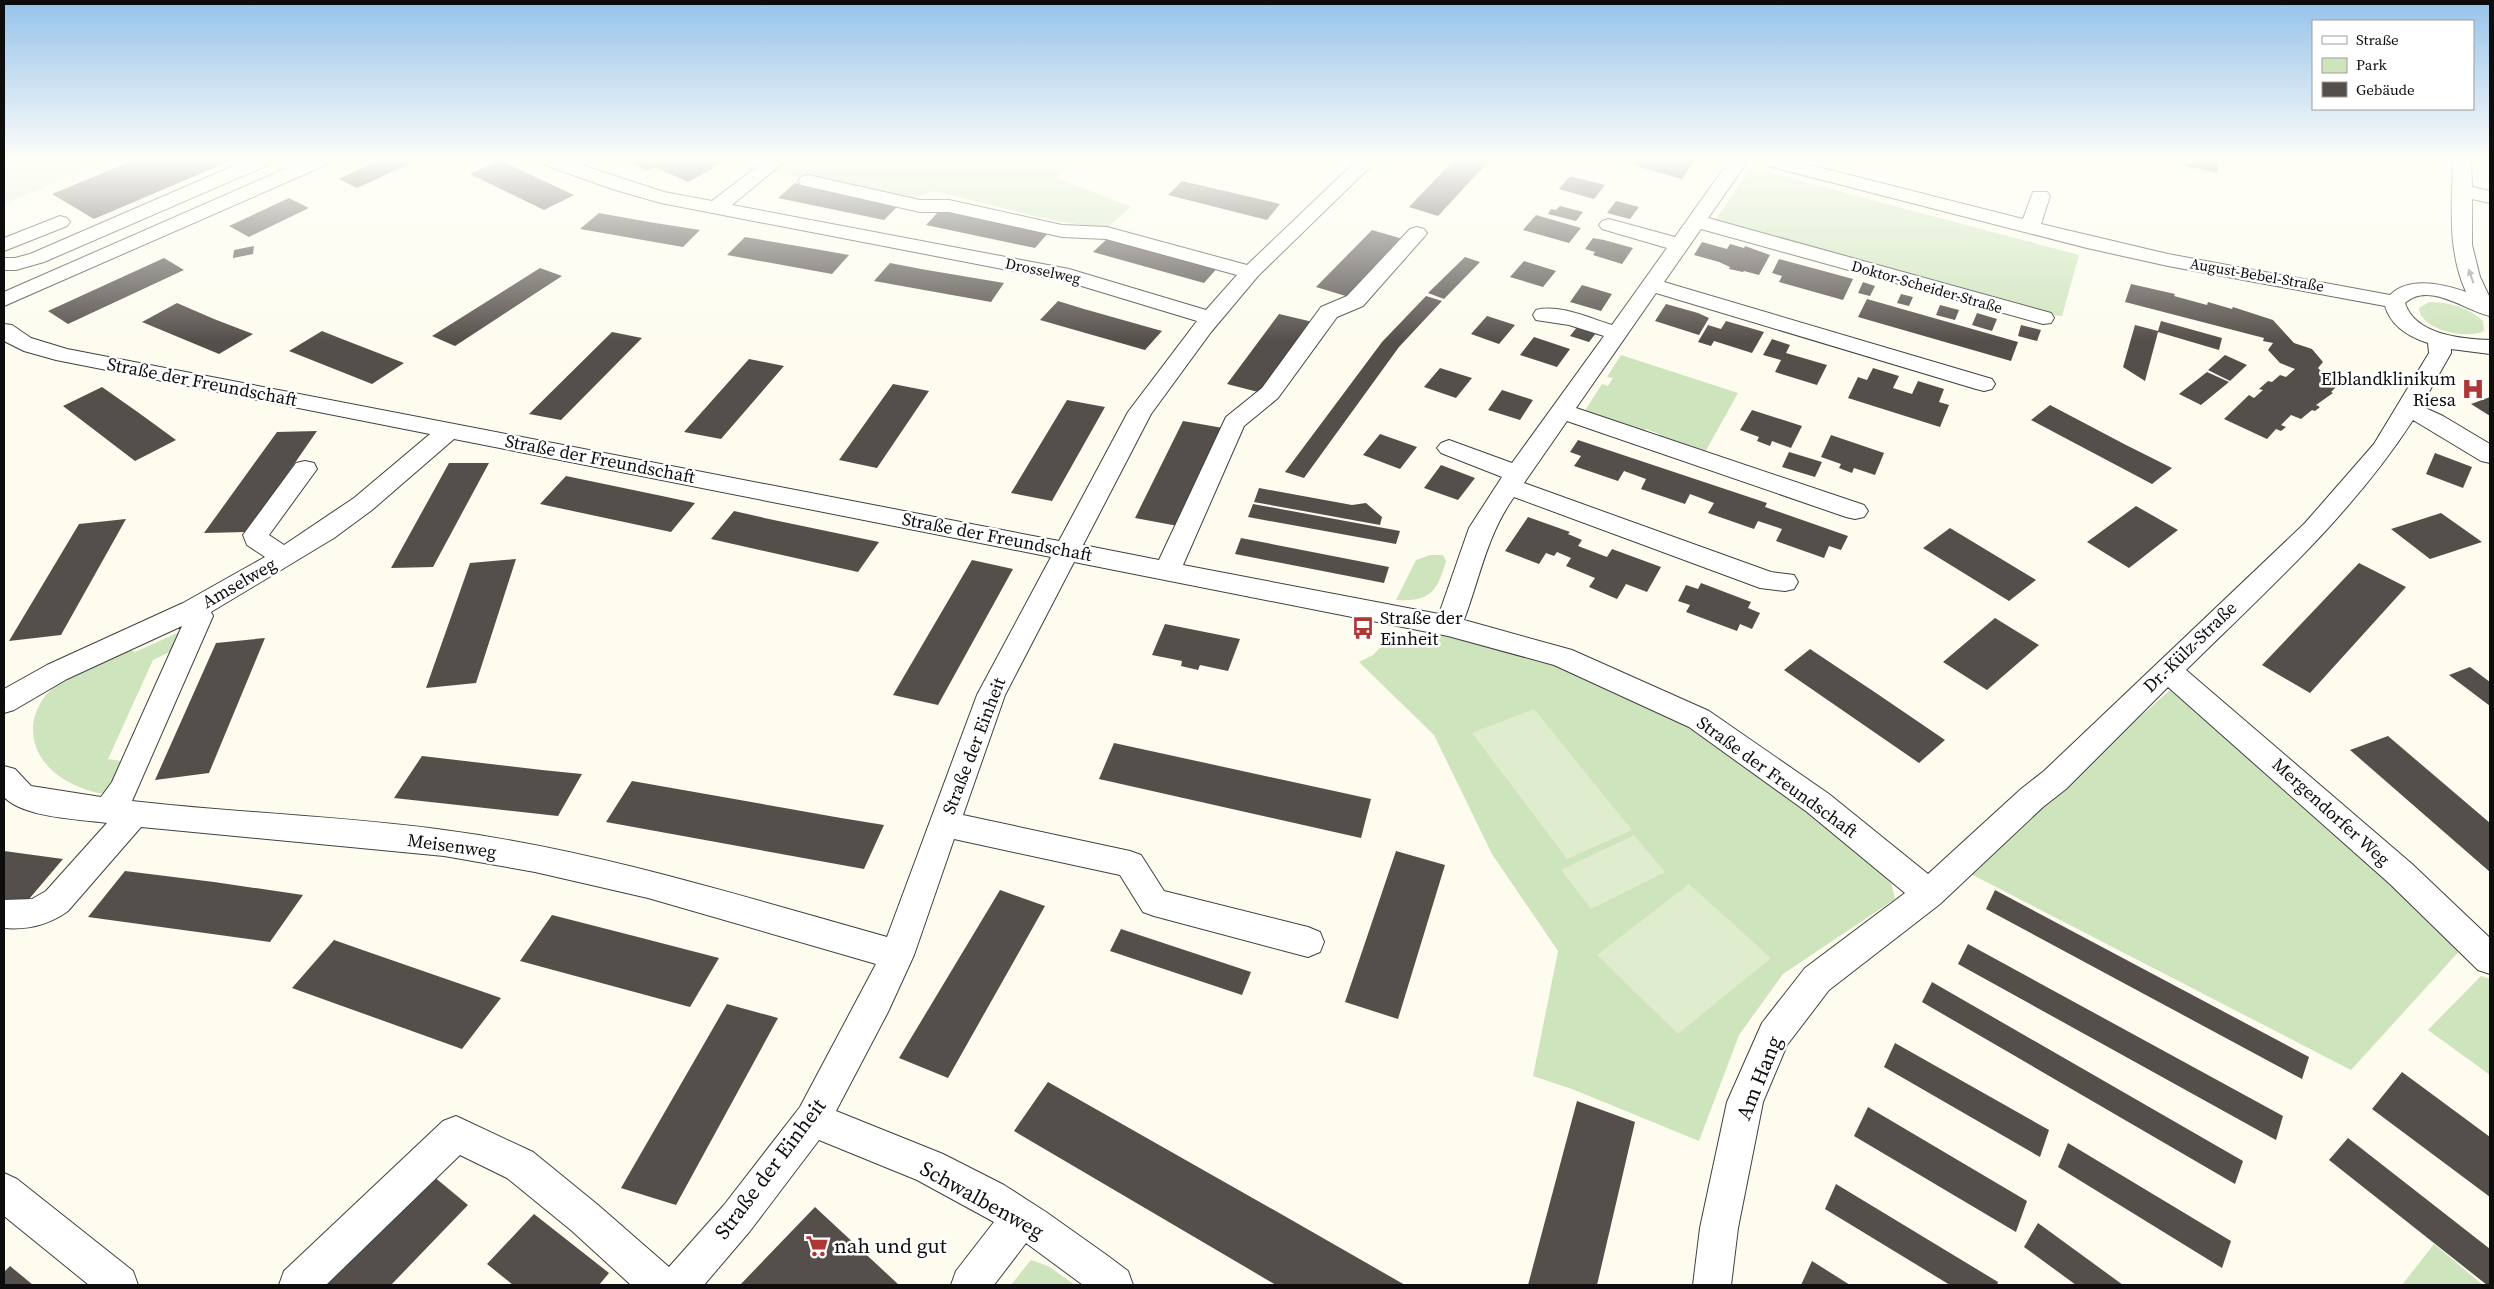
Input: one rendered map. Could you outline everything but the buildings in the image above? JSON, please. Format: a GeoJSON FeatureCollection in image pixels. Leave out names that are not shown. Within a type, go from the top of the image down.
{"type":"FeatureCollection","features":[{"type":"Feature","properties":{"kind":"street"},"geometry":{"type":"LineString","coordinates":[[4,264],[16,264],[37,258],[122,221]]}},
{"type":"Feature","properties":{"kind":"street"},"geometry":{"type":"LineString","coordinates":[[4,300],[183,221]]}},
{"type":"Feature","properties":{"kind":"street","name":"Drosselweg"},"geometry":{"type":"LineString","coordinates":[[784,221],[1069,275],[1211,318]]}},
{"type":"Feature","properties":{"kind":"street"},"geometry":{"type":"LineString","coordinates":[[1017,221],[1062,231],[1106,233],[1251,272]]}},
{"type":"Feature","properties":{"kind":"street","name":"Straße der Einheit"},"geometry":{"type":"LineString","coordinates":[[679,1285],[737,1218],[813,1119],[876,1001],[896,955],[991,695],[1065,551],[1140,412],[1211,318],[1251,272],[1303,221]]}},
{"type":"Feature","properties":{"kind":"street"},"geometry":{"type":"LineString","coordinates":[[1448,626],[1458,601],[1472,552],[1483,526],[1513,480],[1618,334],[1696,221]]}},
{"type":"Feature","properties":{"kind":"street","name":"Doktor-Scheider-Straße"},"geometry":{"type":"LineString","coordinates":[[1697,221],[2043,318]]}},
{"type":"Feature","properties":{"kind":"street","name":"August-Bebel-Straße"},"geometry":{"type":"LineString","coordinates":[[2007,221],[2168,260],[2366,295],[2394,302]]}},
{"type":"Feature","properties":{"kind":"street"},"geometry":{"type":"LineString","coordinates":[[2030,227],[2032,221]]}},
{"type":"Feature","properties":{"kind":"street"},"geometry":{"type":"LineString","coordinates":[[2463,221],[2462,245],[2470,277],[2486,308]]}},
{"type":"Feature","properties":{"kind":"street"},"geometry":{"type":"LineString","coordinates":[[4,245],[60,222]]}},
{"type":"Feature","properties":{"kind":"street"},"geometry":{"type":"LineString","coordinates":[[1609,225],[1680,245]]}},
{"type":"Feature","properties":{"kind":"street"},"geometry":{"type":"LineString","coordinates":[[1167,570],[1234,422],[1270,393],[1329,312],[1355,301],[1417,233]]}},
{"type":"Feature","properties":{"kind":"street"},"geometry":{"type":"LineString","coordinates":[[2434,290],[2444,283],[2462,245]]}},
{"type":"Feature","properties":{"kind":"street"},"geometry":{"type":"LineString","coordinates":[[1652,284],[1984,384]]}},
{"type":"Feature","properties":{"kind":"street"},"geometry":{"type":"LineString","coordinates":[[2486,308],[2459,296],[2434,290],[2406,292],[2398,296],[2394,302],[2394,308],[2405,322],[2439,340],[2467,347],[2490,348]]}},
{"type":"Feature","properties":{"kind":"street"},"geometry":{"type":"LineString","coordinates":[[1544,315],[1572,319],[1618,334]]}},
{"type":"Feature","properties":{"kind":"street","name":"Straße der Freundschaft"},"geometry":{"type":"LineString","coordinates":[[4,330],[8,335],[31,345],[64,355],[451,429],[1448,626],[1562,656],[1699,719],[1818,803],[1929,894]]}},
{"type":"Feature","properties":{"kind":"street","name":"Dr.-Külz-Straße"},"geometry":{"type":"LineString","coordinates":[[1894,918],[1929,894],[2032,798],[2055,780],[2314,529],[2382,449],[2440,354],[2439,340]]}},
{"type":"Feature","properties":{"kind":"street"},"geometry":{"type":"LineString","coordinates":[[2408,409],[2435,421],[2490,455]]}},
{"type":"Feature","properties":{"kind":"street"},"geometry":{"type":"LineString","coordinates":[[1562,410],[1855,511]]}},
{"type":"Feature","properties":{"kind":"street","name":"Amselweg"},"geometry":{"type":"LineString","coordinates":[[4,702],[57,672],[193,610],[325,532],[363,504],[451,429]]}},
{"type":"Feature","properties":{"kind":"street"},"geometry":{"type":"LineString","coordinates":[[1448,448],[1513,480],[1769,581],[1785,582]]}},
{"type":"Feature","properties":{"kind":"street"},"geometry":{"type":"LineString","coordinates":[[284,557],[256,540],[256,535],[305,469]]}},
{"type":"Feature","properties":{"kind":"street"},"geometry":{"type":"LineString","coordinates":[[4,914],[27,916],[45,910],[57,901],[121,812],[124,789],[200,616],[193,610]]}},
{"type":"Feature","properties":{"kind":"street","name":"Mergendorfer Weg"},"geometry":{"type":"LineString","coordinates":[[2167,670],[2394,867],[2490,959]]}},
{"type":"Feature","properties":{"kind":"street","name":"Meisenweg"},"geometry":{"type":"LineString","coordinates":[[4,778],[21,795],[41,801],[121,812],[444,843],[494,851],[648,884],[896,955]]}},
{"type":"Feature","properties":{"kind":"street","name":"Straße der Einheit"},"geometry":{"type":"LineString","coordinates":[[944,824],[1130,864],[1154,902],[1308,942]]}},
{"type":"Feature","properties":{"kind":"street","name":"Am Hang"},"geometry":{"type":"LineString","coordinates":[[1712,1285],[1719,1228],[1744,1102],[1774,1034],[1816,979],[1894,918]]}},
{"type":"Feature","properties":{"kind":"street","name":"Schwalbenweg"},"geometry":{"type":"LineString","coordinates":[[813,1119],[834,1130],[946,1174],[1021,1218],[1075,1254],[1114,1285]]}},
{"type":"Feature","properties":{"kind":"street"},"geometry":{"type":"LineString","coordinates":[[298,1285],[456,1134],[520,1165],[585,1218],[660,1285]]}},
{"type":"Feature","properties":{"kind":"street"},"geometry":{"type":"LineString","coordinates":[[4,1192],[119,1285]]}},
{"type":"Feature","properties":{"kind":"street"},"geometry":{"type":"LineString","coordinates":[[970,1285],[1021,1218]]}},
{"type":"Feature","properties":{"kind":"green space"},"geometry":{"type":"Polygon","coordinates":[[[1056,221],[1115,221],[1107,228],[1056,221]]]}},
{"type":"Feature","properties":{"kind":"green space"},"geometry":{"type":"Polygon","coordinates":[[[1952,221],[2079,255],[2062,316],[2033,312],[1714,222],[1952,221]]]}},
{"type":"Feature","properties":{"kind":"green space"},"geometry":{"type":"Polygon","coordinates":[[[2429,302],[2451,304],[2471,312],[2483,321],[2484,331],[2467,334],[2446,331],[2436,327],[2421,316],[2419,308],[2429,302]]]}},
{"type":"Feature","properties":{"kind":"green space"},"geometry":{"type":"Polygon","coordinates":[[[1621,355],[1738,393],[1704,454],[1658,438],[1659,434],[1646,429],[1643,433],[1584,412],[1602,384],[1608,386],[1613,378],[1607,377],[1621,355]]]}},
{"type":"Feature","properties":{"kind":"green space"},"geometry":{"type":"Polygon","coordinates":[[[1430,555],[1443,555],[1446,561],[1443,572],[1435,587],[1424,597],[1396,600],[1416,560],[1430,555]]]}},
{"type":"Feature","properties":{"kind":"green space"},"geometry":{"type":"Polygon","coordinates":[[[184,630],[178,648],[153,660],[108,759],[128,762],[111,795],[83,788],[57,775],[39,754],[34,741],[34,718],[37,709],[46,695],[63,681],[74,675],[131,650],[135,652],[184,630]]]}},
{"type":"Feature","properties":{"kind":"green space"},"geometry":{"type":"Polygon","coordinates":[[[1443,633],[1574,669],[1653,706],[1707,737],[1836,830],[1891,883],[1895,899],[1783,974],[1739,1035],[1699,1141],[1572,1089],[1533,1076],[1558,951],[1492,854],[1434,735],[1359,662],[1373,655],[1391,636],[1443,633]]]}},
{"type":"Feature","properties":{"kind":"green space"},"geometry":{"type":"Polygon","coordinates":[[[2170,690],[2463,947],[2351,1070],[1967,872],[2170,690]]]}},
{"type":"Feature","properties":{"kind":"green space"},"geometry":{"type":"Polygon","coordinates":[[[1534,709],[1632,830],[1567,859],[1472,733],[1534,709]]]}},
{"type":"Feature","properties":{"kind":"green space"},"geometry":{"type":"Polygon","coordinates":[[[1634,835],[1665,872],[1591,909],[1561,870],[1634,835]]]}},
{"type":"Feature","properties":{"kind":"green space"},"geometry":{"type":"Polygon","coordinates":[[[1689,884],[1771,958],[1678,1034],[1597,955],[1689,884]]]}},
{"type":"Feature","properties":{"kind":"green space"},"geometry":{"type":"Polygon","coordinates":[[[2481,976],[2490,979],[2490,1075],[2428,1030],[2481,976]]]}},
{"type":"Feature","properties":{"kind":"green space"},"geometry":{"type":"Polygon","coordinates":[[[2434,1244],[2483,1285],[2402,1285],[2434,1244]]]}},
{"type":"Feature","properties":{"kind":"green space"},"geometry":{"type":"Polygon","coordinates":[[[1031,1260],[1048,1266],[1075,1285],[1011,1285],[1031,1260]]]}},
{"type":"Feature","properties":{"kind":"place","name":"Elblandklinikum Riesa"},"geometry":{"type":"Point","coordinates":[2473,389]}},
{"type":"Feature","properties":{"kind":"place","name":"Straße der Einheit"},"geometry":{"type":"Point","coordinates":[1363,628]}},
{"type":"Feature","properties":{"kind":"place","name":"nah und gut"},"geometry":{"type":"Point","coordinates":[817,1246]}}]}
